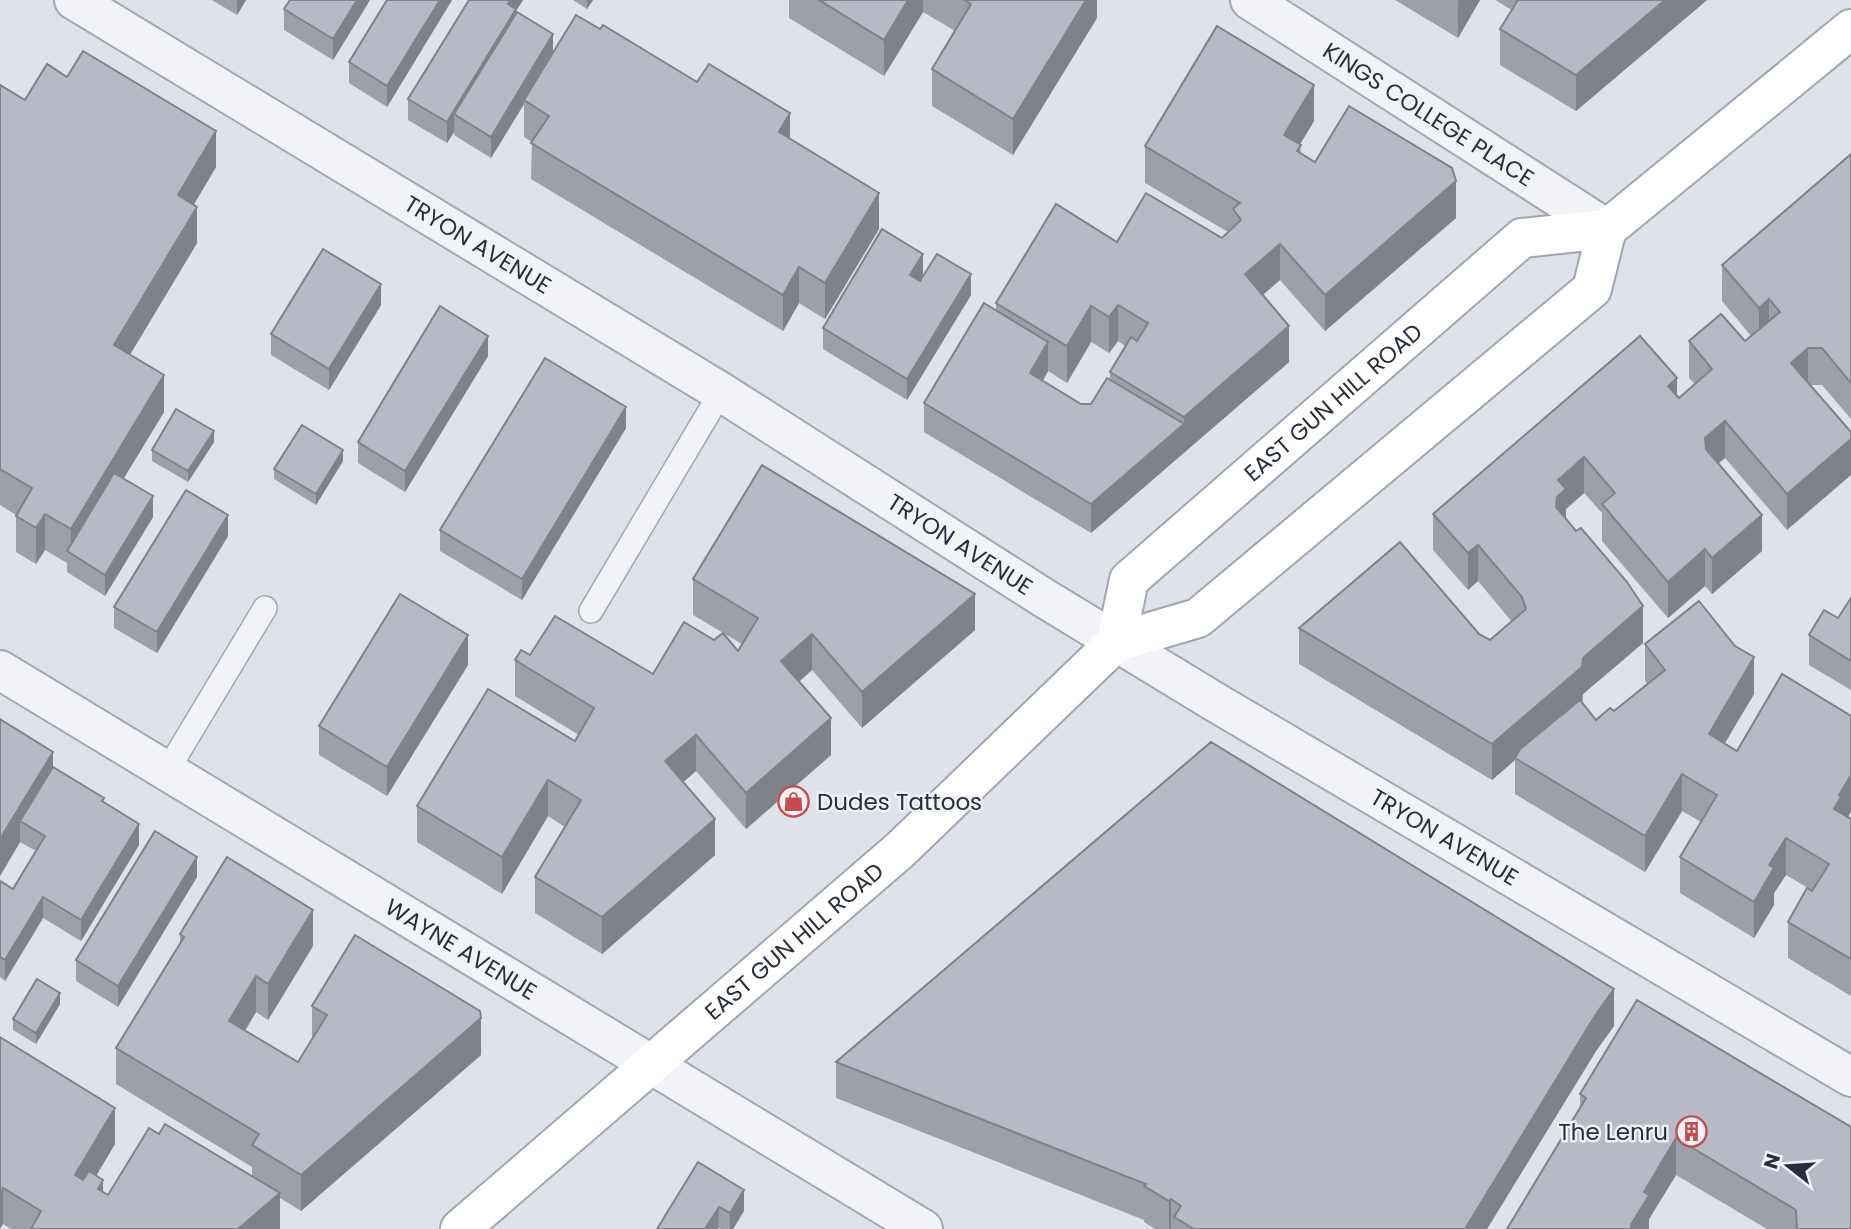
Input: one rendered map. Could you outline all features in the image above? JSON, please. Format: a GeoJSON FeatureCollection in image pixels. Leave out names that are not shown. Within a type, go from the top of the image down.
{"type":"FeatureCollection","features":[{"type":"Feature","properties":{"kind":"main road"},"geometry":{"type":"LineString","coordinates":[[1607,229],[1851,29]]}},
{"type":"Feature","properties":{"kind":"main road","name":"EAST GUN HILL ROAD"},"geometry":{"type":"LineString","coordinates":[[460,1229],[900,850],[1116,642],[1198,618],[1592,289],[1607,229],[1522,238],[1129,580],[1116,642]]}},
{"type":"Feature","properties":{"kind":"street","name":"TRYON AVENUE"},"geometry":{"type":"LineString","coordinates":[[74,0],[721,391],[1116,642],[1851,1077]]}},
{"type":"Feature","properties":{"kind":"street","name":"KINGS COLLEGE PLACE"},"geometry":{"type":"LineString","coordinates":[[1270,5],[1607,229]]}},
{"type":"Feature","properties":{"kind":"street","name":"WAYNE AVENUE"},"geometry":{"type":"LineString","coordinates":[[0,670],[923,1229]]}},
{"type":"Feature","properties":{"kind":"lane"},"geometry":{"type":"LineString","coordinates":[[591,611],[721,391]]}},
{"type":"Feature","properties":{"kind":"lane"},"geometry":{"type":"LineString","coordinates":[[167,771],[265,608]]}},
{"type":"Feature","properties":{"kind":"building"},"geometry":{"type":"Polygon","coordinates":[[[290,0],[357,0],[333,39],[284,9],[290,0]]]}},
{"type":"Feature","properties":{"kind":"building"},"geometry":{"type":"Polygon","coordinates":[[[387,0],[440,0],[387,86],[349,62],[387,0]]]}},
{"type":"Feature","properties":{"kind":"building"},"geometry":{"type":"Polygon","coordinates":[[[469,0],[510,0],[508,4],[516,9],[447,122],[408,99],[469,0]]]}},
{"type":"Feature","properties":{"kind":"building"},"geometry":{"type":"Polygon","coordinates":[[[819,0],[908,0],[884,40],[819,0]]]}},
{"type":"Feature","properties":{"kind":"building"},"geometry":{"type":"Polygon","coordinates":[[[964,0],[1086,0],[1013,119],[932,69],[971,4],[964,0]]]}},
{"type":"Feature","properties":{"kind":"building"},"geometry":{"type":"Polygon","coordinates":[[[1518,0],[1665,0],[1576,75],[1500,29],[1518,0]]]}},
{"type":"Feature","properties":{"kind":"building"},"geometry":{"type":"Polygon","coordinates":[[[517,12],[553,34],[491,137],[454,114],[517,12]]]}},
{"type":"Feature","properties":{"kind":"building"},"geometry":{"type":"Polygon","coordinates":[[[576,15],[600,29],[603,25],[697,82],[709,64],[790,113],[779,132],[879,193],[825,283],[799,267],[783,295],[531,143],[549,116],[524,100],[576,15]]]}},
{"type":"Feature","properties":{"kind":"building"},"geometry":{"type":"Polygon","coordinates":[[[1217,26],[1314,85],[1284,135],[1301,145],[1297,151],[1315,162],[1349,106],[1452,168],[1456,181],[1325,295],[1280,244],[1245,274],[1289,326],[1184,417],[1110,372],[1131,337],[1137,341],[1148,323],[1118,305],[1109,317],[1091,306],[1067,346],[996,303],[1056,204],[1117,242],[1146,193],[1222,238],[1241,220],[1233,209],[1240,203],[1145,146],[1217,26]]]}},
{"type":"Feature","properties":{"kind":"building"},"geometry":{"type":"Polygon","coordinates":[[[83,51],[216,131],[178,195],[197,207],[114,345],[164,375],[71,529],[45,514],[36,528],[16,516],[32,488],[0,469],[0,85],[25,100],[47,64],[67,77],[83,51]]]}},
{"type":"Feature","properties":{"kind":"building"},"geometry":{"type":"Polygon","coordinates":[[[1851,154],[1851,383],[1822,348],[1808,348],[1791,363],[1851,432],[1851,439],[1787,494],[1725,421],[1705,438],[1706,449],[1762,515],[1712,558],[1705,549],[1668,582],[1602,504],[1615,493],[1584,457],[1558,480],[1566,489],[1557,497],[1556,507],[1576,531],[1581,528],[1627,582],[1643,606],[1583,658],[1582,667],[1492,744],[1299,628],[1400,542],[1479,634],[1490,640],[1526,609],[1522,597],[1478,545],[1468,553],[1433,514],[1640,336],[1677,378],[1668,386],[1679,398],[1712,369],[1689,341],[1721,314],[1745,341],[1780,312],[1769,299],[1759,308],[1722,265],[1851,154]]]}},
{"type":"Feature","properties":{"kind":"building"},"geometry":{"type":"Polygon","coordinates":[[[882,229],[923,254],[910,275],[920,281],[937,254],[971,274],[907,379],[823,328],[882,229]]]}},
{"type":"Feature","properties":{"kind":"building"},"geometry":{"type":"Polygon","coordinates":[[[323,249],[381,284],[329,369],[271,334],[323,249]]]}},
{"type":"Feature","properties":{"kind":"building"},"geometry":{"type":"Polygon","coordinates":[[[984,303],[1048,342],[1030,373],[1081,404],[1091,404],[1107,378],[1184,424],[1091,504],[924,403],[984,303]]]}},
{"type":"Feature","properties":{"kind":"building"},"geometry":{"type":"Polygon","coordinates":[[[440,306],[488,336],[405,471],[358,442],[440,306]]]}},
{"type":"Feature","properties":{"kind":"building"},"geometry":{"type":"Polygon","coordinates":[[[545,358],[626,407],[522,579],[440,530],[545,358]]]}},
{"type":"Feature","properties":{"kind":"building"},"geometry":{"type":"Polygon","coordinates":[[[176,409],[214,431],[188,471],[152,450],[176,409]]]}},
{"type":"Feature","properties":{"kind":"building"},"geometry":{"type":"Polygon","coordinates":[[[302,425],[343,450],[316,494],[274,469],[302,425]]]}},
{"type":"Feature","properties":{"kind":"building"},"geometry":{"type":"Polygon","coordinates":[[[762,465],[975,594],[862,692],[812,634],[781,661],[831,718],[746,793],[696,735],[665,761],[715,819],[602,917],[535,877],[581,800],[548,780],[502,857],[417,806],[488,689],[575,741],[594,708],[515,660],[521,650],[530,655],[555,616],[653,674],[684,622],[714,640],[723,633],[738,651],[758,618],[693,579],[762,465]]]}},
{"type":"Feature","properties":{"kind":"building"},"geometry":{"type":"Polygon","coordinates":[[[114,473],[153,496],[105,575],[67,551],[114,473]]]}},
{"type":"Feature","properties":{"kind":"building"},"geometry":{"type":"Polygon","coordinates":[[[186,490],[228,515],[157,632],[114,607],[186,490]]]}},
{"type":"Feature","properties":{"kind":"building"},"geometry":{"type":"Polygon","coordinates":[[[400,594],[468,635],[387,767],[319,726],[400,594]]]}},
{"type":"Feature","properties":{"kind":"building"},"geometry":{"type":"Polygon","coordinates":[[[1851,598],[1851,661],[1809,635],[1824,610],[1838,618],[1851,598]]]}},
{"type":"Feature","properties":{"kind":"building"},"geometry":{"type":"Polygon","coordinates":[[[1699,601],[1735,646],[1754,657],[1709,734],[1737,751],[1782,674],[1851,716],[1851,775],[1834,809],[1851,819],[1851,959],[1788,922],[1807,888],[1812,891],[1829,864],[1786,838],[1769,865],[1774,868],[1754,902],[1680,857],[1717,795],[1682,774],[1645,836],[1515,758],[1520,749],[1580,700],[1596,720],[1610,708],[1614,711],[1665,670],[1645,644],[1699,601]]]}},
{"type":"Feature","properties":{"kind":"building"},"geometry":{"type":"Polygon","coordinates":[[[0,719],[53,752],[0,839],[0,719]]]}},
{"type":"Feature","properties":{"kind":"building"},"geometry":{"type":"Polygon","coordinates":[[[1211,742],[1614,989],[1596,1014],[1465,1229],[1194,1229],[1174,1217],[1181,1206],[1144,1186],[1146,1184],[836,1062],[1211,742]]]}},
{"type":"Feature","properties":{"kind":"building"},"geometry":{"type":"Polygon","coordinates":[[[53,767],[104,798],[102,801],[139,824],[81,920],[43,897],[5,960],[0,957],[0,881],[13,889],[45,836],[20,821],[53,767]]]}},
{"type":"Feature","properties":{"kind":"building"},"geometry":{"type":"Polygon","coordinates":[[[155,831],[197,857],[118,986],[76,960],[155,831]]]}},
{"type":"Feature","properties":{"kind":"building"},"geometry":{"type":"Polygon","coordinates":[[[227,857],[313,910],[268,984],[256,976],[229,1021],[298,1062],[327,1015],[312,1006],[355,935],[480,1011],[481,1018],[301,1175],[252,1145],[259,1134],[116,1048],[184,937],[180,934],[227,857]]]}},
{"type":"Feature","properties":{"kind":"building"},"geometry":{"type":"Polygon","coordinates":[[[37,979],[60,993],[36,1033],[13,1019],[37,979]]]}},
{"type":"Feature","properties":{"kind":"building","name":"The Lenru"},"geometry":{"type":"Polygon","coordinates":[[[1637,1000],[1851,1127],[1851,1229],[1797,1229],[1796,1210],[1676,1138],[1644,1192],[1649,1195],[1631,1225],[1632,1229],[1507,1229],[1586,1098],[1580,1094],[1637,1000]]]}},
{"type":"Feature","properties":{"kind":"building"},"geometry":{"type":"Polygon","coordinates":[[[0,1037],[115,1108],[75,1175],[83,1180],[89,1171],[103,1180],[98,1189],[108,1195],[149,1128],[159,1134],[165,1124],[280,1193],[238,1229],[31,1229],[41,1211],[3,1188],[0,1194],[0,1037]]]}},
{"type":"Feature","properties":{"kind":"building"},"geometry":{"type":"Polygon","coordinates":[[[698,1162],[744,1190],[730,1213],[719,1207],[705,1229],[657,1229],[698,1162]]]}},
{"type":"Feature","properties":{"kind":"place","name":"Dudes Tattoos"},"geometry":{"type":"Point","coordinates":[794,802]}},
{"type":"Feature","properties":{"kind":"place","name":"The Lenru"},"geometry":{"type":"Point","coordinates":[1691,1132]}}]}
